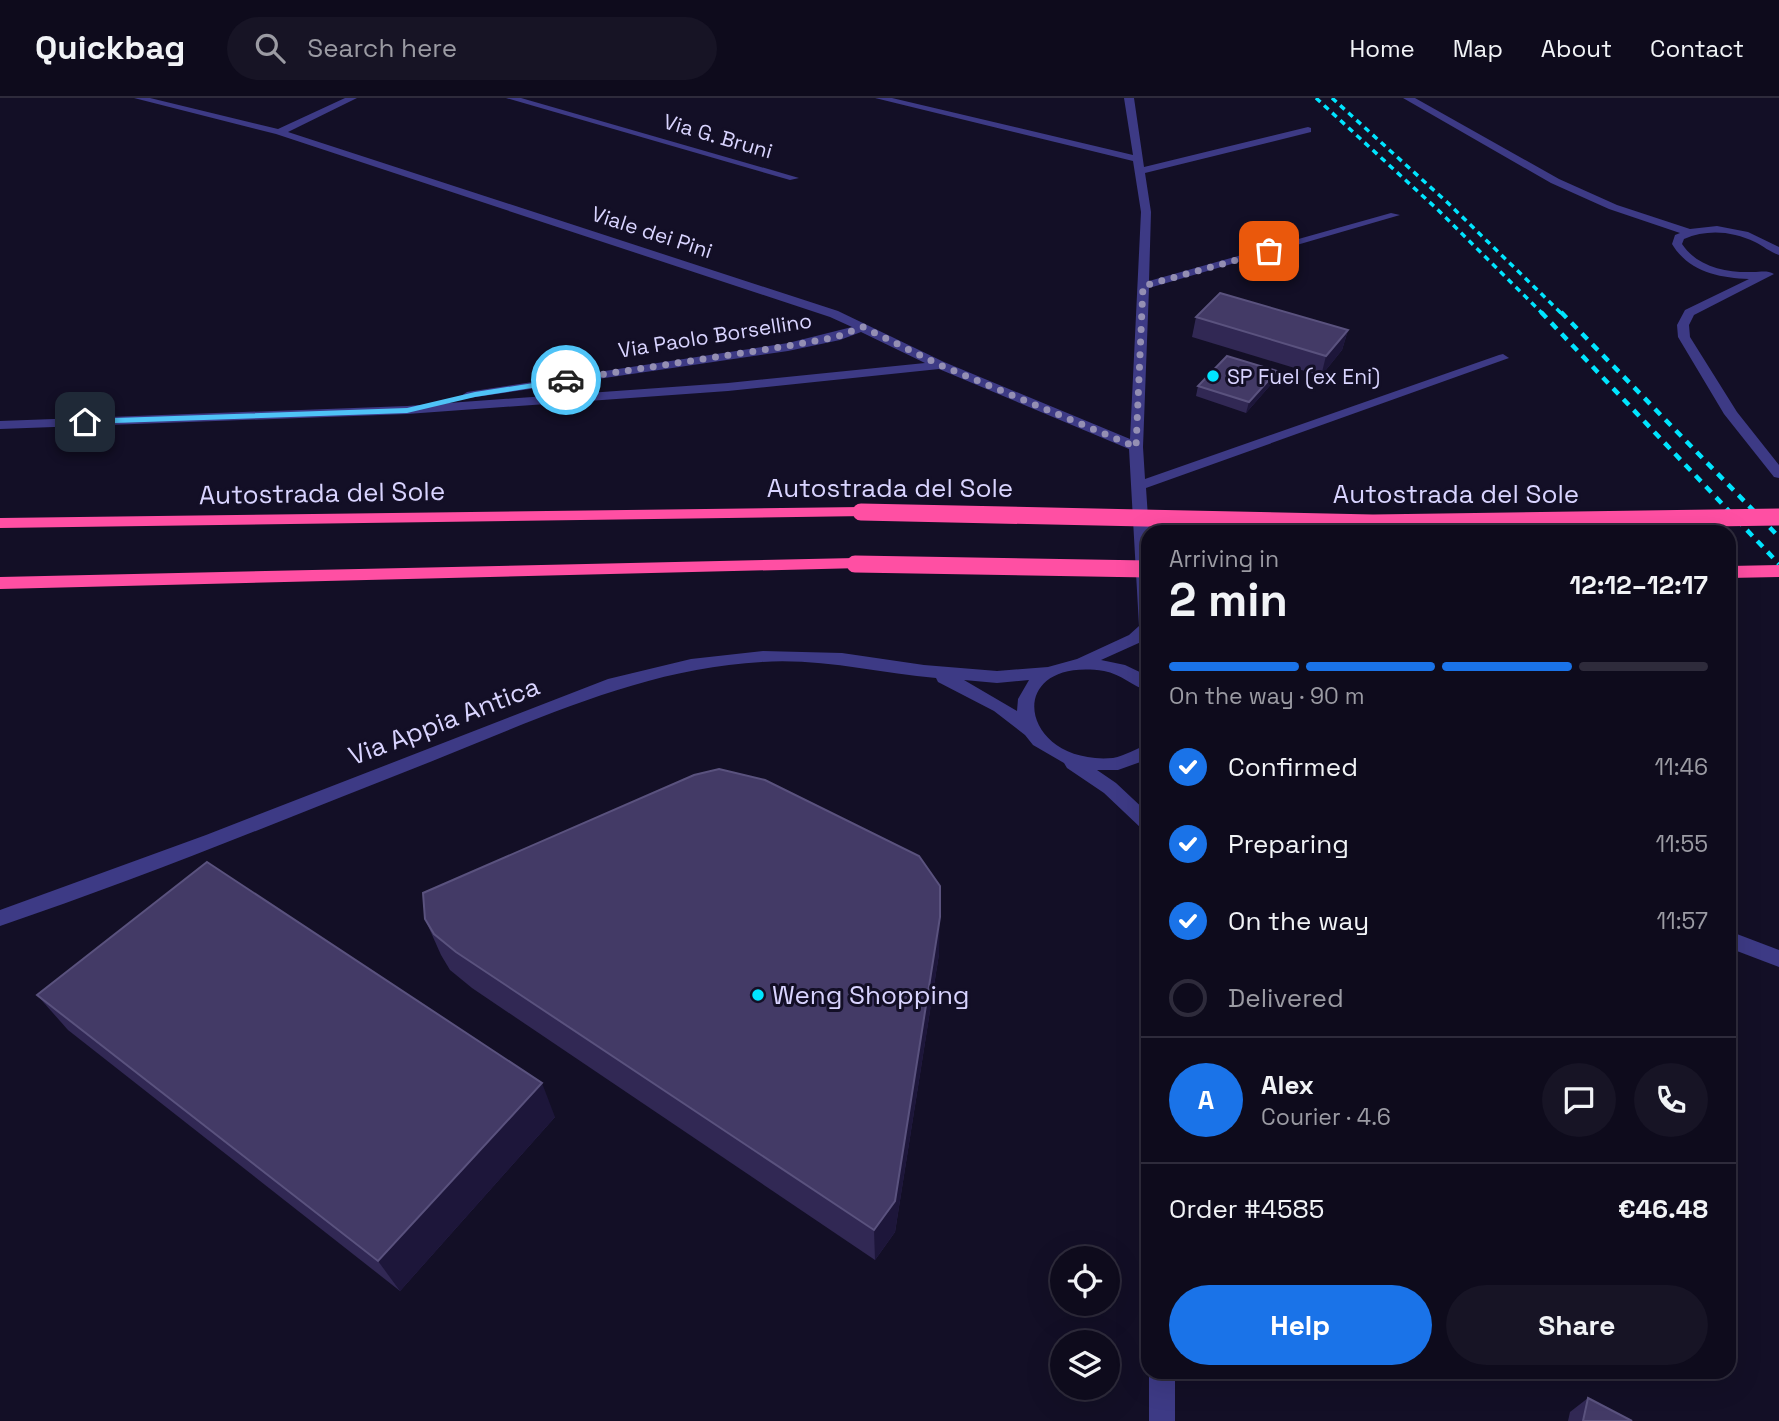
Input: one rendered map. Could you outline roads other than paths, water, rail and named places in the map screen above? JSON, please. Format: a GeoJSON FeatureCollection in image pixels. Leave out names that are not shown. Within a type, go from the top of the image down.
{"type":"FeatureCollection","features":[{"type":"Feature","properties":{"kind":"highway","name":"Autostrada del Sole"},"geometry":{"type":"LineString","coordinates":[[0,523],[861,512],[1373,523],[1779,517]]}},
{"type":"Feature","properties":{"kind":"highway"},"geometry":{"type":"LineString","coordinates":[[0,583],[855,564],[1141,569]]}},
{"type":"Feature","properties":{"kind":"highway"},"geometry":{"type":"LineString","coordinates":[[1736,572],[1779,571]]}},
{"type":"Feature","properties":{"kind":"street","name":"Viale dei Pini"},"geometry":{"type":"LineString","coordinates":[[139,98],[279,132],[834,314],[940,365],[1136,447]]}},
{"type":"Feature","properties":{"kind":"street"},"geometry":{"type":"LineString","coordinates":[[279,132],[352,98]]}},
{"type":"Feature","properties":{"kind":"street","name":"Via G. Bruni"},"geometry":{"type":"LineString","coordinates":[[510,98],[794,178]]}},
{"type":"Feature","properties":{"kind":"street"},"geometry":{"type":"LineString","coordinates":[[880,98],[1139,165],[1308,130]]}},
{"type":"Feature","properties":{"kind":"street"},"geometry":{"type":"LineString","coordinates":[[1129,98],[1146,212],[1136,447],[1141,526]]}},
{"type":"Feature","properties":{"kind":"street"},"geometry":{"type":"LineString","coordinates":[[1408,98],[1555,181],[1613,207],[1688,232],[1717,230],[1779,243]]}},
{"type":"Feature","properties":{"kind":"street"},"geometry":{"type":"LineString","coordinates":[[1143,286],[1395,215]]}},
{"type":"Feature","properties":{"kind":"street"},"geometry":{"type":"LineString","coordinates":[[1688,232],[1679,237],[1677,244],[1680,251],[1714,285],[1716,292],[1712,301]]}},
{"type":"Feature","properties":{"kind":"street"},"geometry":{"type":"LineString","coordinates":[[1752,237],[1779,252]]}},
{"type":"Feature","properties":{"kind":"street"},"geometry":{"type":"LineString","coordinates":[[1689,259],[1727,273],[1776,271]]}},
{"type":"Feature","properties":{"kind":"street"},"geometry":{"type":"LineString","coordinates":[[1776,271],[1689,313],[1683,325],[1684,337],[1731,414],[1779,474]]}},
{"type":"Feature","properties":{"kind":"street","name":"Via Paolo Borsellino"},"geometry":{"type":"LineString","coordinates":[[407,410],[475,395],[788,346],[836,337],[863,327]]}},
{"type":"Feature","properties":{"kind":"street"},"geometry":{"type":"LineString","coordinates":[[1139,485],[1503,358]]}},
{"type":"Feature","properties":{"kind":"street","name":"Via Paolo Borsellino"},"geometry":{"type":"LineString","coordinates":[[0,425],[407,410],[729,387],[940,365]]}},
{"type":"Feature","properties":{"kind":"street"},"geometry":{"type":"LineString","coordinates":[[1070,666],[1141,637]]}},
{"type":"Feature","properties":{"kind":"street","name":"Via Appia Antica"},"geometry":{"type":"LineString","coordinates":[[0,918],[213,840],[608,685],[691,665],[762,656],[842,659],[924,671],[996,677],[1050,672],[1070,666]]}},
{"type":"Feature","properties":{"kind":"street"},"geometry":{"type":"LineString","coordinates":[[1070,666],[1092,664],[1115,668],[1141,680]]}},
{"type":"Feature","properties":{"kind":"street","name":"Via Appia Antica"},"geometry":{"type":"LineString","coordinates":[[924,671],[970,689],[1001,706],[1045,746],[1110,788],[1141,817]]}},
{"type":"Feature","properties":{"kind":"street"},"geometry":{"type":"LineString","coordinates":[[1031,731],[1025,714],[1026,698],[1035,684],[1050,672]]}},
{"type":"Feature","properties":{"kind":"street"},"geometry":{"type":"LineString","coordinates":[[1064,757],[1088,763],[1112,764],[1141,755]]}},
{"type":"Feature","properties":{"kind":"street"},"geometry":{"type":"LineString","coordinates":[[1736,942],[1779,959]]}},
{"type":"Feature","properties":{"kind":"street"},"geometry":{"type":"LineString","coordinates":[[1162,1379],[1162,1421]]}},
{"type":"Feature","properties":{"kind":"railway"},"geometry":{"type":"LineString","coordinates":[[1316,98],[1437,209],[1541,312]]}},
{"type":"Feature","properties":{"kind":"railway"},"geometry":{"type":"LineString","coordinates":[[1332,98],[1448,203],[1562,314]]}},
{"type":"Feature","properties":{"kind":"railway"},"geometry":{"type":"LineString","coordinates":[[1541,312],[1779,564]]}},
{"type":"Feature","properties":{"kind":"railway"},"geometry":{"type":"LineString","coordinates":[[1561,312],[1779,537]]}},
{"type":"Feature","properties":{"kind":"place","name":"SP Fuel (ex Eni)"},"geometry":{"type":"Point","coordinates":[1213,376]}},
{"type":"Feature","properties":{"kind":"place","name":"Weng Shopping"},"geometry":{"type":"Point","coordinates":[758,995]}}]}
